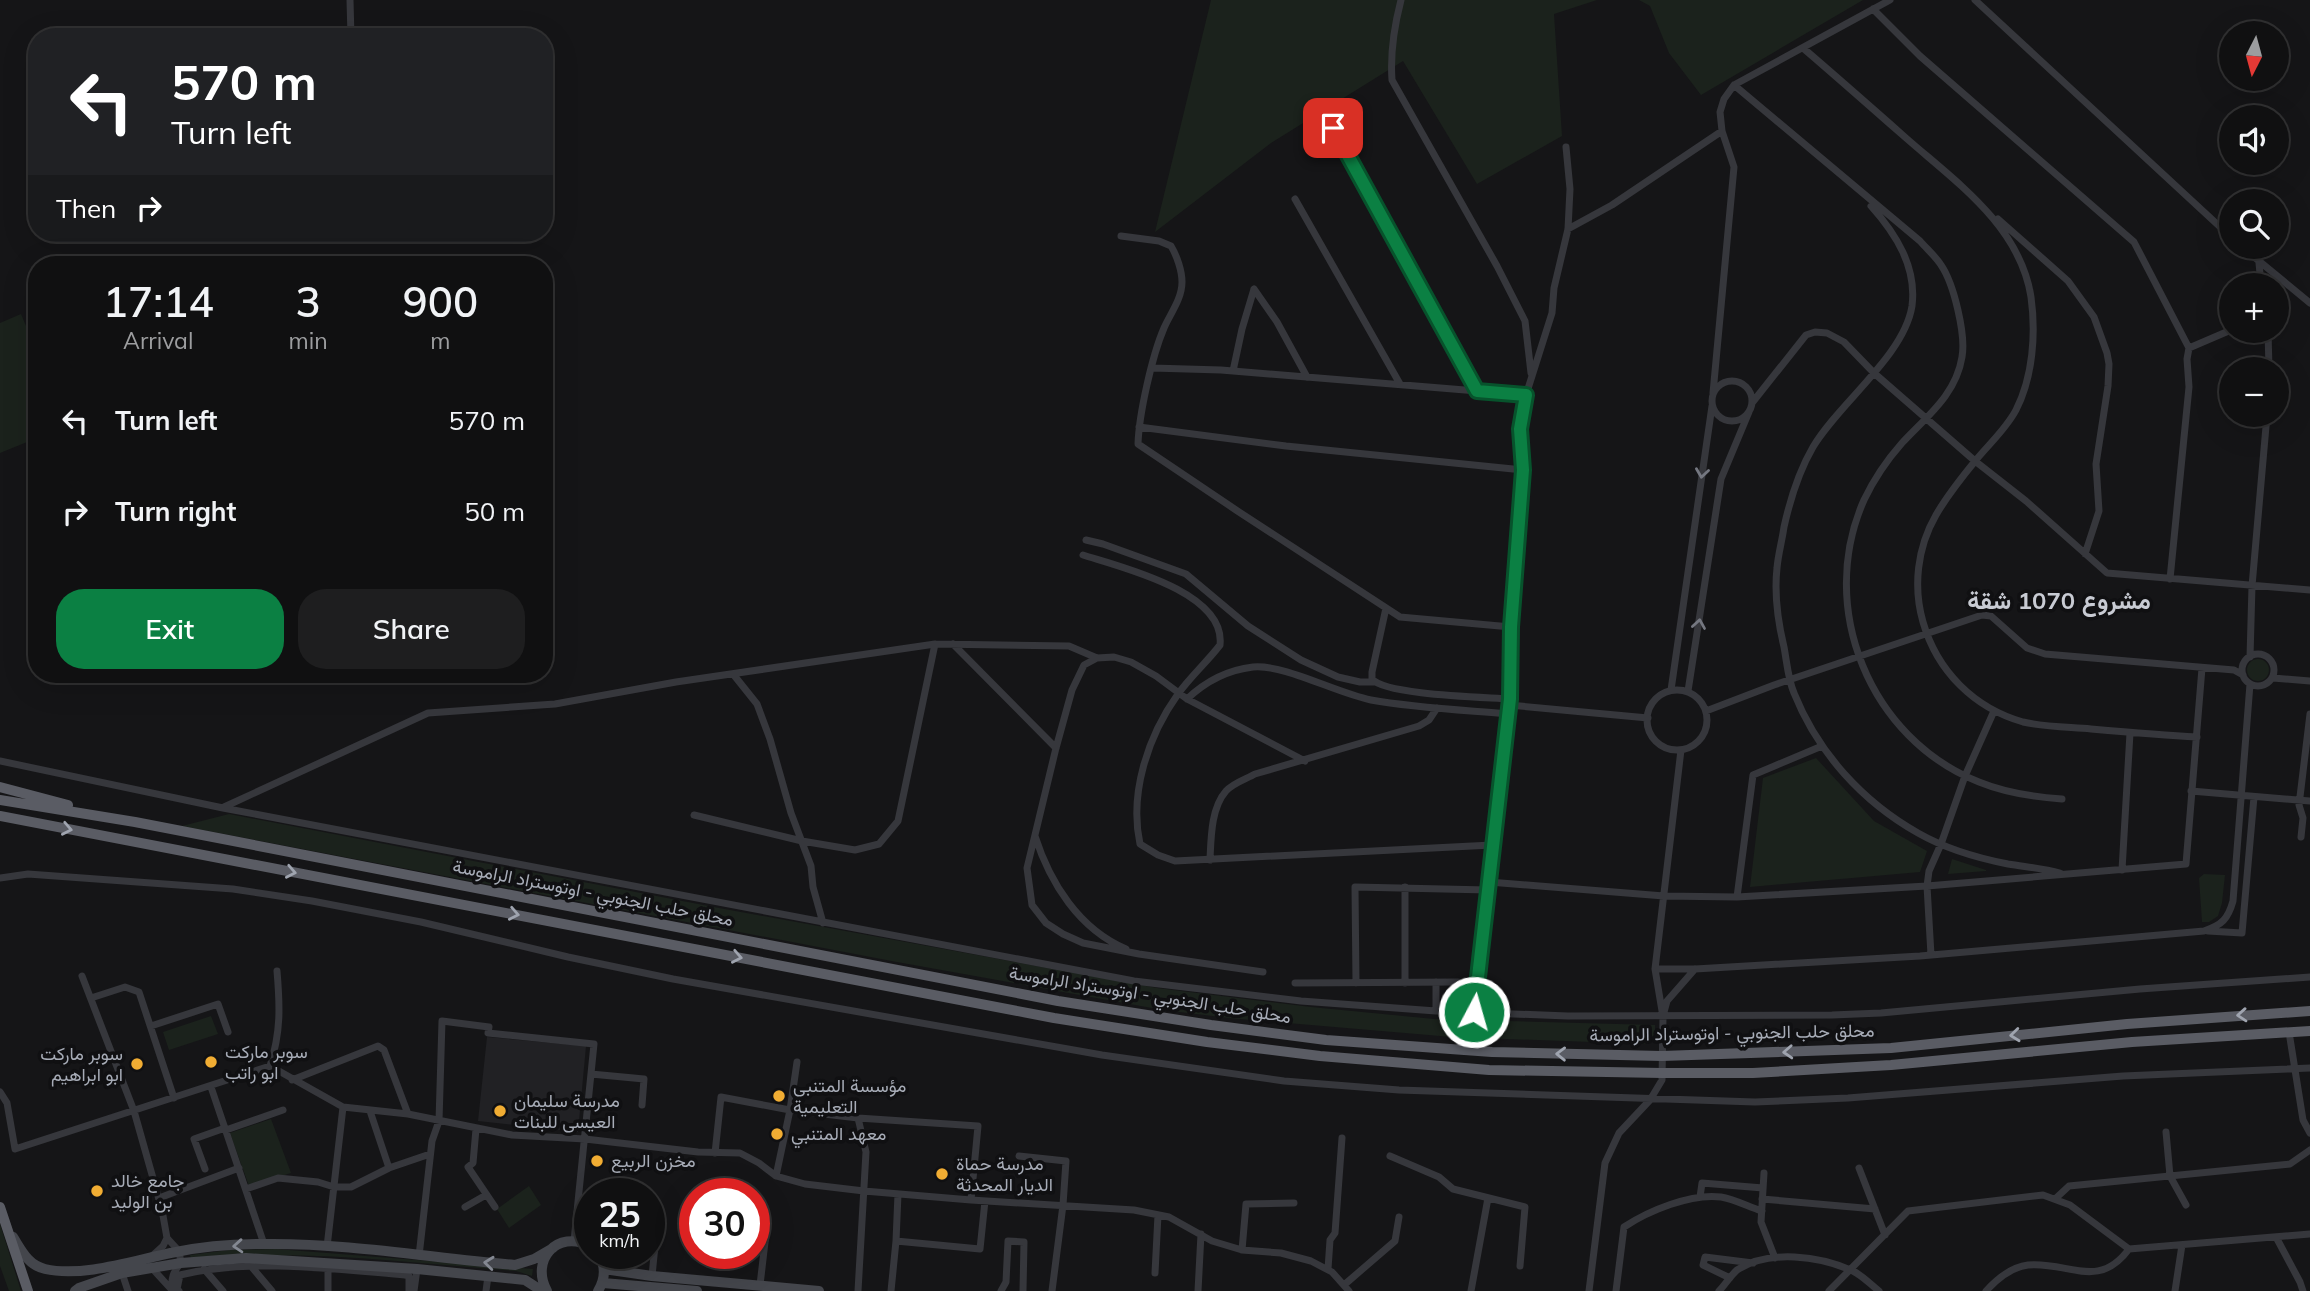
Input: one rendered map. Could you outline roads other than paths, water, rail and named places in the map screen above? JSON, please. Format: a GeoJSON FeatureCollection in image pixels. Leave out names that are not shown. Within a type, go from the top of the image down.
{"type":"FeatureCollection","features":[{"type":"Feature","properties":{"kind":"highway"},"geometry":{"type":"LineString","coordinates":[[0,788],[135,822]]}},
{"type":"Feature","properties":{"kind":"highway","name":"محلق حلب الجنوبي - اوتوستراد الراموسة"},"geometry":{"type":"LineString","coordinates":[[0,800],[135,822],[1058,1001],[1326,1040],[1492,1052],[1662,1056],[1891,1048],[2127,1024],[2310,1011]]}},
{"type":"Feature","properties":{"kind":"highway","name":"محلق حلب الجنوبي - اوتوستراد الراموسة"},"geometry":{"type":"LineString","coordinates":[[0,816],[1054,1018],[1320,1056],[1489,1070],[1753,1073],[1891,1065],[2132,1042],[2310,1031]]}},
{"type":"Feature","properties":{"kind":"highway"},"geometry":{"type":"LineString","coordinates":[[0,1207],[28,1291]]}},
{"type":"Feature","properties":{"kind":"main road"},"geometry":{"type":"LineString","coordinates":[[6,1226],[28,1261],[44,1269],[65,1271],[246,1258],[417,1269],[525,1280],[545,1291]]}},
{"type":"Feature","properties":{"kind":"main road"},"geometry":{"type":"LineString","coordinates":[[75,1291],[179,1251],[264,1244],[327,1247],[514,1265],[534,1259],[559,1244],[574,1241]]}},
{"type":"Feature","properties":{"kind":"main road"},"geometry":{"type":"LineString","coordinates":[[545,1291],[541,1273],[546,1255],[553,1248]]}},
{"type":"Feature","properties":{"kind":"main road"},"geometry":{"type":"LineString","coordinates":[[697,1291],[601,1287],[604,1269],[819,1291]]}},
{"type":"Feature","properties":{"kind":"street"},"geometry":{"type":"LineString","coordinates":[[350,0],[351,28]]}},
{"type":"Feature","properties":{"kind":"street"},"geometry":{"type":"LineString","coordinates":[[1401,0],[1392,40],[1392,80],[1525,321],[1532,374]]}},
{"type":"Feature","properties":{"kind":"street"},"geometry":{"type":"LineString","coordinates":[[1671,690],[1712,406],[1734,167],[1720,112],[1724,99],[1734,85],[1890,0]]}},
{"type":"Feature","properties":{"kind":"street"},"geometry":{"type":"LineString","coordinates":[[1975,0],[2219,226]]}},
{"type":"Feature","properties":{"kind":"street"},"geometry":{"type":"LineString","coordinates":[[1873,9],[1920,56],[2134,242],[2189,348],[2189,387],[2170,579]]}},
{"type":"Feature","properties":{"kind":"street"},"geometry":{"type":"LineString","coordinates":[[1803,48],[2068,281],[2094,317],[2109,364],[2096,464],[2099,511],[2085,554]]}},
{"type":"Feature","properties":{"kind":"street"},"geometry":{"type":"LineString","coordinates":[[1734,85],[1920,242],[1942,265],[1952,290],[1963,347],[1962,358],[1949,392],[1888,459],[1864,501],[1850,547],[1846,595],[1849,619],[1858,657],[1872,688],[1900,727],[1936,759],[1965,776],[2002,790],[2062,799]]}},
{"type":"Feature","properties":{"kind":"street"},"geometry":{"type":"LineString","coordinates":[[1333,128],[1477,391]]}},
{"type":"Feature","properties":{"kind":"street"},"geometry":{"type":"LineString","coordinates":[[1568,229],[1612,205],[1723,131]]}},
{"type":"Feature","properties":{"kind":"street"},"geometry":{"type":"LineString","coordinates":[[1474,1012],[1509,706],[1511,627],[1523,470],[1520,429],[1526,395],[1552,313],[1554,288],[1568,229],[1570,189],[1566,147]]}},
{"type":"Feature","properties":{"kind":"street"},"geometry":{"type":"LineString","coordinates":[[1859,192],[1886,223],[1899,243],[1912,277],[1912,307],[1900,338],[1874,373],[1829,422],[1812,449],[1788,508],[1776,570],[1776,600],[1789,680],[1808,723],[1822,746],[1845,775],[1892,817],[1941,844],[1979,858],[2041,867],[2060,873]]}},
{"type":"Feature","properties":{"kind":"street"},"geometry":{"type":"LineString","coordinates":[[1295,199],[1400,384]]}},
{"type":"Feature","properties":{"kind":"street"},"geometry":{"type":"LineString","coordinates":[[1976,200],[2003,231],[2018,256],[2031,296],[2033,341],[2027,381],[2015,410],[1935,517],[1923,547],[1917,579],[1926,634],[1936,656],[1956,682],[1994,711],[2040,725],[2197,737]]}},
{"type":"Feature","properties":{"kind":"street"},"geometry":{"type":"LineString","coordinates":[[1121,236],[1171,246],[1182,283],[1176,305],[1164,329],[1153,368],[1139,427],[1138,444],[1400,617],[1511,627]]}},
{"type":"Feature","properties":{"kind":"street"},"geometry":{"type":"LineString","coordinates":[[2255,259],[2310,303]]}},
{"type":"Feature","properties":{"kind":"street"},"geometry":{"type":"LineString","coordinates":[[2259,263],[2260,273]]}},
{"type":"Feature","properties":{"kind":"street"},"geometry":{"type":"LineString","coordinates":[[1233,371],[1254,289],[1277,322],[1307,377]]}},
{"type":"Feature","properties":{"kind":"street"},"geometry":{"type":"LineString","coordinates":[[1688,691],[1721,479],[1752,403],[1806,335],[1815,332],[1827,333],[1844,342],[1874,373],[2107,573],[2310,590]]}},
{"type":"Feature","properties":{"kind":"street"},"geometry":{"type":"LineString","coordinates":[[2189,348],[2219,335]]}},
{"type":"Feature","properties":{"kind":"street"},"geometry":{"type":"LineString","coordinates":[[1153,368],[1233,371],[1526,395]]}},
{"type":"Feature","properties":{"kind":"street"},"geometry":{"type":"LineString","coordinates":[[1713,393],[1721,384],[1740,383],[1749,391],[1752,403]]}},
{"type":"Feature","properties":{"kind":"street"},"geometry":{"type":"LineString","coordinates":[[1712,406],[1719,417],[1731,422],[1749,412]]}},
{"type":"Feature","properties":{"kind":"street"},"geometry":{"type":"LineString","coordinates":[[1139,427],[1286,446],[1523,470]]}},
{"type":"Feature","properties":{"kind":"street"},"geometry":{"type":"LineString","coordinates":[[2243,675],[2243,666],[2250,657],[2252,586],[2266,427]]}},
{"type":"Feature","properties":{"kind":"street"},"geometry":{"type":"LineString","coordinates":[[1086,540],[1186,573],[1248,626],[1301,660],[1338,677],[1374,682],[1406,691],[1509,706],[1648,718]]}},
{"type":"Feature","properties":{"kind":"street"},"geometry":{"type":"LineString","coordinates":[[1083,555],[1163,582],[1192,598],[1211,613],[1221,637],[1220,645],[1178,694],[1154,733],[1139,784],[1136,824],[1140,844],[1157,855],[1175,861],[1492,845]]}},
{"type":"Feature","properties":{"kind":"street"},"geometry":{"type":"LineString","coordinates":[[1374,682],[1371,679],[1372,672],[1386,608]]}},
{"type":"Feature","properties":{"kind":"street"},"geometry":{"type":"LineString","coordinates":[[1706,711],[1972,617],[1991,616],[2013,638],[2034,652],[2234,670],[2243,675],[2250,684],[2233,901],[2229,915],[2220,926],[2204,931]]}},
{"type":"Feature","properties":{"kind":"street"},"geometry":{"type":"LineString","coordinates":[[223,808],[428,713],[555,704],[935,644],[1069,646],[1097,658]]}},
{"type":"Feature","properties":{"kind":"street"},"geometry":{"type":"LineString","coordinates":[[694,815],[802,841],[855,850],[879,844],[898,821],[935,644]]}},
{"type":"Feature","properties":{"kind":"street"},"geometry":{"type":"LineString","coordinates":[[953,644],[1056,748]]}},
{"type":"Feature","properties":{"kind":"street"},"geometry":{"type":"LineString","coordinates":[[2250,657],[2262,654],[2269,658],[2275,668],[2273,678],[2263,686],[2250,684]]}},
{"type":"Feature","properties":{"kind":"street"},"geometry":{"type":"LineString","coordinates":[[1263,972],[1083,943],[1046,923],[1032,905],[1027,868],[1072,690],[1084,665],[1097,658],[1114,657],[1131,662],[1156,676],[1178,694],[1305,761]]}},
{"type":"Feature","properties":{"kind":"street"},"geometry":{"type":"LineString","coordinates":[[1187,699],[1219,675],[1254,667],[1276,669],[1371,700],[1437,708],[1509,706]]}},
{"type":"Feature","properties":{"kind":"street"},"geometry":{"type":"LineString","coordinates":[[1356,983],[1356,887],[1488,886],[1664,896],[1737,897],[1927,886],[2186,864],[2202,668]]}},
{"type":"Feature","properties":{"kind":"street"},"geometry":{"type":"LineString","coordinates":[[733,674],[757,704],[770,739],[791,813],[811,866],[813,887],[823,923]]}},
{"type":"Feature","properties":{"kind":"street"},"geometry":{"type":"LineString","coordinates":[[2273,678],[2310,681]]}},
{"type":"Feature","properties":{"kind":"street"},"geometry":{"type":"LineString","coordinates":[[1671,690],[1688,691],[1701,701],[1706,711],[1707,724],[1704,733],[1693,746],[1681,750],[1666,749],[1656,741],[1647,726],[1651,703],[1671,690]]}},
{"type":"Feature","properties":{"kind":"street"},"geometry":{"type":"LineString","coordinates":[[1210,860],[1212,827],[1226,791],[1255,774],[1419,726],[1429,720],[1437,708]]}},
{"type":"Feature","properties":{"kind":"street"},"geometry":{"type":"LineString","coordinates":[[1931,955],[1927,886],[1929,871],[1965,776],[1994,711]]}},
{"type":"Feature","properties":{"kind":"street"},"geometry":{"type":"LineString","coordinates":[[2301,837],[2303,818],[2300,800],[2310,714]]}},
{"type":"Feature","properties":{"kind":"street"},"geometry":{"type":"LineString","coordinates":[[2122,870],[2130,733]]}},
{"type":"Feature","properties":{"kind":"street"},"geometry":{"type":"LineString","coordinates":[[1737,897],[1753,775],[1822,746]]}},
{"type":"Feature","properties":{"kind":"street"},"geometry":{"type":"LineString","coordinates":[[1589,1291],[1605,1163],[1619,1133],[1650,1100],[1662,1080],[1663,1017],[1655,969],[1681,750]]}},
{"type":"Feature","properties":{"kind":"street"},"geometry":{"type":"LineString","coordinates":[[0,761],[223,808],[1134,981],[1301,1001],[1436,1011],[1663,1017],[1881,1013],[2140,989],[2310,977]]}},
{"type":"Feature","properties":{"kind":"street"},"geometry":{"type":"LineString","coordinates":[[2191,791],[2310,801]]}},
{"type":"Feature","properties":{"kind":"street"},"geometry":{"type":"LineString","coordinates":[[1655,969],[1931,955],[2204,931],[2242,933],[2254,797]]}},
{"type":"Feature","properties":{"kind":"street"},"geometry":{"type":"LineString","coordinates":[[1035,835],[1043,861],[1076,913],[1100,933],[1139,954]]}},
{"type":"Feature","properties":{"kind":"street"},"geometry":{"type":"LineString","coordinates":[[0,878],[28,874],[233,888],[299,898],[421,922],[568,957],[700,984],[1102,1055],[1284,1081],[1399,1090],[1755,1102],[1835,1099],[2123,1076],[2310,1068]]}},
{"type":"Feature","properties":{"kind":"street"},"geometry":{"type":"LineString","coordinates":[[1405,887],[1405,983]]}},
{"type":"Feature","properties":{"kind":"street"},"geometry":{"type":"LineString","coordinates":[[1663,1017],[1667,1001],[1695,969]]}},
{"type":"Feature","properties":{"kind":"street"},"geometry":{"type":"LineString","coordinates":[[270,1066],[277,1043],[281,1011],[277,971]]}},
{"type":"Feature","properties":{"kind":"street"},"geometry":{"type":"LineString","coordinates":[[82,976],[134,1111],[159,1198],[167,1238],[179,1251],[181,1263],[173,1272],[172,1291]]}},
{"type":"Feature","properties":{"kind":"street"},"geometry":{"type":"LineString","coordinates":[[1436,982],[1436,1011]]}},
{"type":"Feature","properties":{"kind":"street"},"geometry":{"type":"LineString","coordinates":[[1295,983],[1458,982]]}},
{"type":"Feature","properties":{"kind":"street"},"geometry":{"type":"LineString","coordinates":[[91,998],[125,987],[139,992],[174,1098]]}},
{"type":"Feature","properties":{"kind":"street"},"geometry":{"type":"LineString","coordinates":[[152,1027],[218,1004],[228,1032]]}},
{"type":"Feature","properties":{"kind":"street"},"geometry":{"type":"LineString","coordinates":[[419,1256],[430,1154],[439,1121],[442,1021],[489,1027],[488,1033],[594,1044],[581,1178]]}},
{"type":"Feature","properties":{"kind":"street"},"geometry":{"type":"LineString","coordinates":[[2289,1032],[2303,1120],[2310,1133]]}},
{"type":"Feature","properties":{"kind":"street"},"geometry":{"type":"LineString","coordinates":[[292,1080],[378,1046],[384,1050],[408,1114]]}},
{"type":"Feature","properties":{"kind":"street"},"geometry":{"type":"LineString","coordinates":[[776,1176],[797,1062]]}},
{"type":"Feature","properties":{"kind":"street"},"geometry":{"type":"LineString","coordinates":[[270,1066],[343,1107],[408,1114],[512,1135],[740,1153],[776,1176],[805,1184],[971,1200],[1134,1210],[1169,1217],[1212,1241],[1242,1250],[1281,1253],[1311,1261],[1328,1269],[1347,1288],[1395,1241],[1399,1217]]}},
{"type":"Feature","properties":{"kind":"street"},"geometry":{"type":"LineString","coordinates":[[0,1091],[7,1103],[15,1149],[270,1066]]}},
{"type":"Feature","properties":{"kind":"street"},"geometry":{"type":"LineString","coordinates":[[591,1074],[644,1079],[642,1105]]}},
{"type":"Feature","properties":{"kind":"street"},"geometry":{"type":"LineString","coordinates":[[211,1087],[264,1244]]}},
{"type":"Feature","properties":{"kind":"street"},"geometry":{"type":"LineString","coordinates":[[715,1153],[721,1097],[790,1110],[858,1118],[978,1126],[971,1200]]}},
{"type":"Feature","properties":{"kind":"street"},"geometry":{"type":"LineString","coordinates":[[327,1247],[343,1107]]}},
{"type":"Feature","properties":{"kind":"street"},"geometry":{"type":"LineString","coordinates":[[205,1169],[194,1139],[283,1111]]}},
{"type":"Feature","properties":{"kind":"street"},"geometry":{"type":"LineString","coordinates":[[370,1111],[389,1168]]}},
{"type":"Feature","properties":{"kind":"street"},"geometry":{"type":"LineString","coordinates":[[858,1118],[866,1152],[858,1291]]}},
{"type":"Feature","properties":{"kind":"street"},"geometry":{"type":"LineString","coordinates":[[477,1129],[473,1163],[468,1167],[495,1207]]}},
{"type":"Feature","properties":{"kind":"street"},"geometry":{"type":"LineString","coordinates":[[2166,1132],[2170,1176],[2186,1205]]}},
{"type":"Feature","properties":{"kind":"street"},"geometry":{"type":"LineString","coordinates":[[1328,1269],[1329,1240],[1335,1233],[1342,1138]]}},
{"type":"Feature","properties":{"kind":"street"},"geometry":{"type":"LineString","coordinates":[[2055,1199],[2069,1186],[2290,1164],[2310,1150]]}},
{"type":"Feature","properties":{"kind":"street"},"geometry":{"type":"LineString","coordinates":[[246,1189],[278,1178],[351,1187],[389,1168],[430,1154]]}},
{"type":"Feature","properties":{"kind":"street"},"geometry":{"type":"LineString","coordinates":[[1018,1156],[1066,1161],[1052,1291]]}},
{"type":"Feature","properties":{"kind":"street"},"geometry":{"type":"LineString","coordinates":[[1390,1156],[1439,1177],[1452,1189],[1525,1207],[1520,1266]]}},
{"type":"Feature","properties":{"kind":"street"},"geometry":{"type":"LineString","coordinates":[[159,1198],[239,1168]]}},
{"type":"Feature","properties":{"kind":"street"},"geometry":{"type":"LineString","coordinates":[[1859,1168],[1885,1235]]}},
{"type":"Feature","properties":{"kind":"street"},"geometry":{"type":"LineString","coordinates":[[1764,1173],[1761,1222],[1775,1258]]}},
{"type":"Feature","properties":{"kind":"street"},"geometry":{"type":"LineString","coordinates":[[1700,1197],[1702,1184],[1763,1188]]}},
{"type":"Feature","properties":{"kind":"street"},"geometry":{"type":"LineString","coordinates":[[891,1291],[898,1194]]}},
{"type":"Feature","properties":{"kind":"street"},"geometry":{"type":"LineString","coordinates":[[465,1207],[486,1195]]}},
{"type":"Feature","properties":{"kind":"street"},"geometry":{"type":"LineString","coordinates":[[1829,1291],[1908,1211],[2043,1195],[2070,1205],[2129,1249],[2310,1234]]}},
{"type":"Feature","properties":{"kind":"street"},"geometry":{"type":"LineString","coordinates":[[1616,1291],[1624,1227],[1638,1218],[1700,1197],[1723,1197],[1762,1211]]}},
{"type":"Feature","properties":{"kind":"street"},"geometry":{"type":"LineString","coordinates":[[1471,1291],[1488,1198]]}},
{"type":"Feature","properties":{"kind":"street"},"geometry":{"type":"LineString","coordinates":[[1762,1199],[1875,1209]]}},
{"type":"Feature","properties":{"kind":"street"},"geometry":{"type":"LineString","coordinates":[[896,1241],[980,1249],[985,1201]]}},
{"type":"Feature","properties":{"kind":"street"},"geometry":{"type":"LineString","coordinates":[[1242,1250],[1246,1204],[1294,1203]]}},
{"type":"Feature","properties":{"kind":"street"},"geometry":{"type":"LineString","coordinates":[[1155,1273],[1158,1215]]}},
{"type":"Feature","properties":{"kind":"street"},"geometry":{"type":"LineString","coordinates":[[1198,1291],[1201,1234]]}},
{"type":"Feature","properties":{"kind":"street"},"geometry":{"type":"LineString","coordinates":[[2276,1237],[2303,1291]]}},
{"type":"Feature","properties":{"kind":"street"},"geometry":{"type":"LineString","coordinates":[[167,1238],[149,1263],[172,1291]]}},
{"type":"Feature","properties":{"kind":"street"},"geometry":{"type":"LineString","coordinates":[[1002,1291],[1006,1282],[1008,1241],[1024,1242],[1023,1291]]}},
{"type":"Feature","properties":{"kind":"street"},"geometry":{"type":"LineString","coordinates":[[2175,1291],[2182,1245]]}},
{"type":"Feature","properties":{"kind":"street"},"geometry":{"type":"LineString","coordinates":[[1986,1291],[2008,1271],[2030,1265],[2079,1273],[2101,1272],[2113,1268],[2129,1249]]}},
{"type":"Feature","properties":{"kind":"street"},"geometry":{"type":"LineString","coordinates":[[1730,1278],[1703,1265],[1705,1257],[1754,1264]]}},
{"type":"Feature","properties":{"kind":"street"},"geometry":{"type":"LineString","coordinates":[[1719,1291],[1737,1271],[1765,1259],[1812,1258],[1851,1270],[1864,1277],[1879,1291]]}},
{"type":"Feature","properties":{"kind":"street"},"geometry":{"type":"LineString","coordinates":[[179,1291],[177,1289],[180,1275],[204,1269],[250,1265],[409,1276],[412,1291]]}},
{"type":"Feature","properties":{"kind":"street"},"geometry":{"type":"LineString","coordinates":[[250,1265],[272,1291]]}},
{"type":"Feature","properties":{"kind":"street"},"geometry":{"type":"LineString","coordinates":[[204,1269],[223,1291]]}},
{"type":"Feature","properties":{"kind":"street"},"geometry":{"type":"LineString","coordinates":[[412,1291],[417,1269]]}},
{"type":"Feature","properties":{"kind":"street"},"geometry":{"type":"LineString","coordinates":[[652,1276],[653,1269]]}},
{"type":"Feature","properties":{"kind":"street"},"geometry":{"type":"LineString","coordinates":[[760,1285],[762,1269]]}},
{"type":"Feature","properties":{"kind":"street"},"geometry":{"type":"LineString","coordinates":[[328,1270],[328,1291]]}},
{"type":"Feature","properties":{"kind":"street"},"geometry":{"type":"LineString","coordinates":[[122,1273],[128,1291]]}},
{"type":"Feature","properties":{"kind":"street"},"geometry":{"type":"LineString","coordinates":[[486,1291],[488,1276]]}},
{"type":"Feature","properties":{"kind":"place","name":"سوبر ماركت ابو راتب"},"geometry":{"type":"Point","coordinates":[211,1062]}},
{"type":"Feature","properties":{"kind":"place","name":"سوبر ماركت ابو ابراهيم"},"geometry":{"type":"Point","coordinates":[137,1064]}},
{"type":"Feature","properties":{"kind":"place","name":"مؤسسة المتنبي التعليمية"},"geometry":{"type":"Point","coordinates":[779,1096]}},
{"type":"Feature","properties":{"kind":"place","name":"مدرسة سليمان العيسى للبنات"},"geometry":{"type":"Point","coordinates":[500,1111]}},
{"type":"Feature","properties":{"kind":"place","name":"معهد المتنبي"},"geometry":{"type":"Point","coordinates":[777,1134]}},
{"type":"Feature","properties":{"kind":"place","name":"مخزن الربيع"},"geometry":{"type":"Point","coordinates":[597,1161]}},
{"type":"Feature","properties":{"kind":"place","name":"مدرسة حماة الديار المحدثة"},"geometry":{"type":"Point","coordinates":[942,1174]}},
{"type":"Feature","properties":{"kind":"place","name":"جامع خالد بن الوليد"},"geometry":{"type":"Point","coordinates":[97,1191]}},
{"type":"Feature","properties":{"kind":"district","name":"مشروع 1070 شقة"},"geometry":{"type":"Point","coordinates":[2059,601]}}]}
